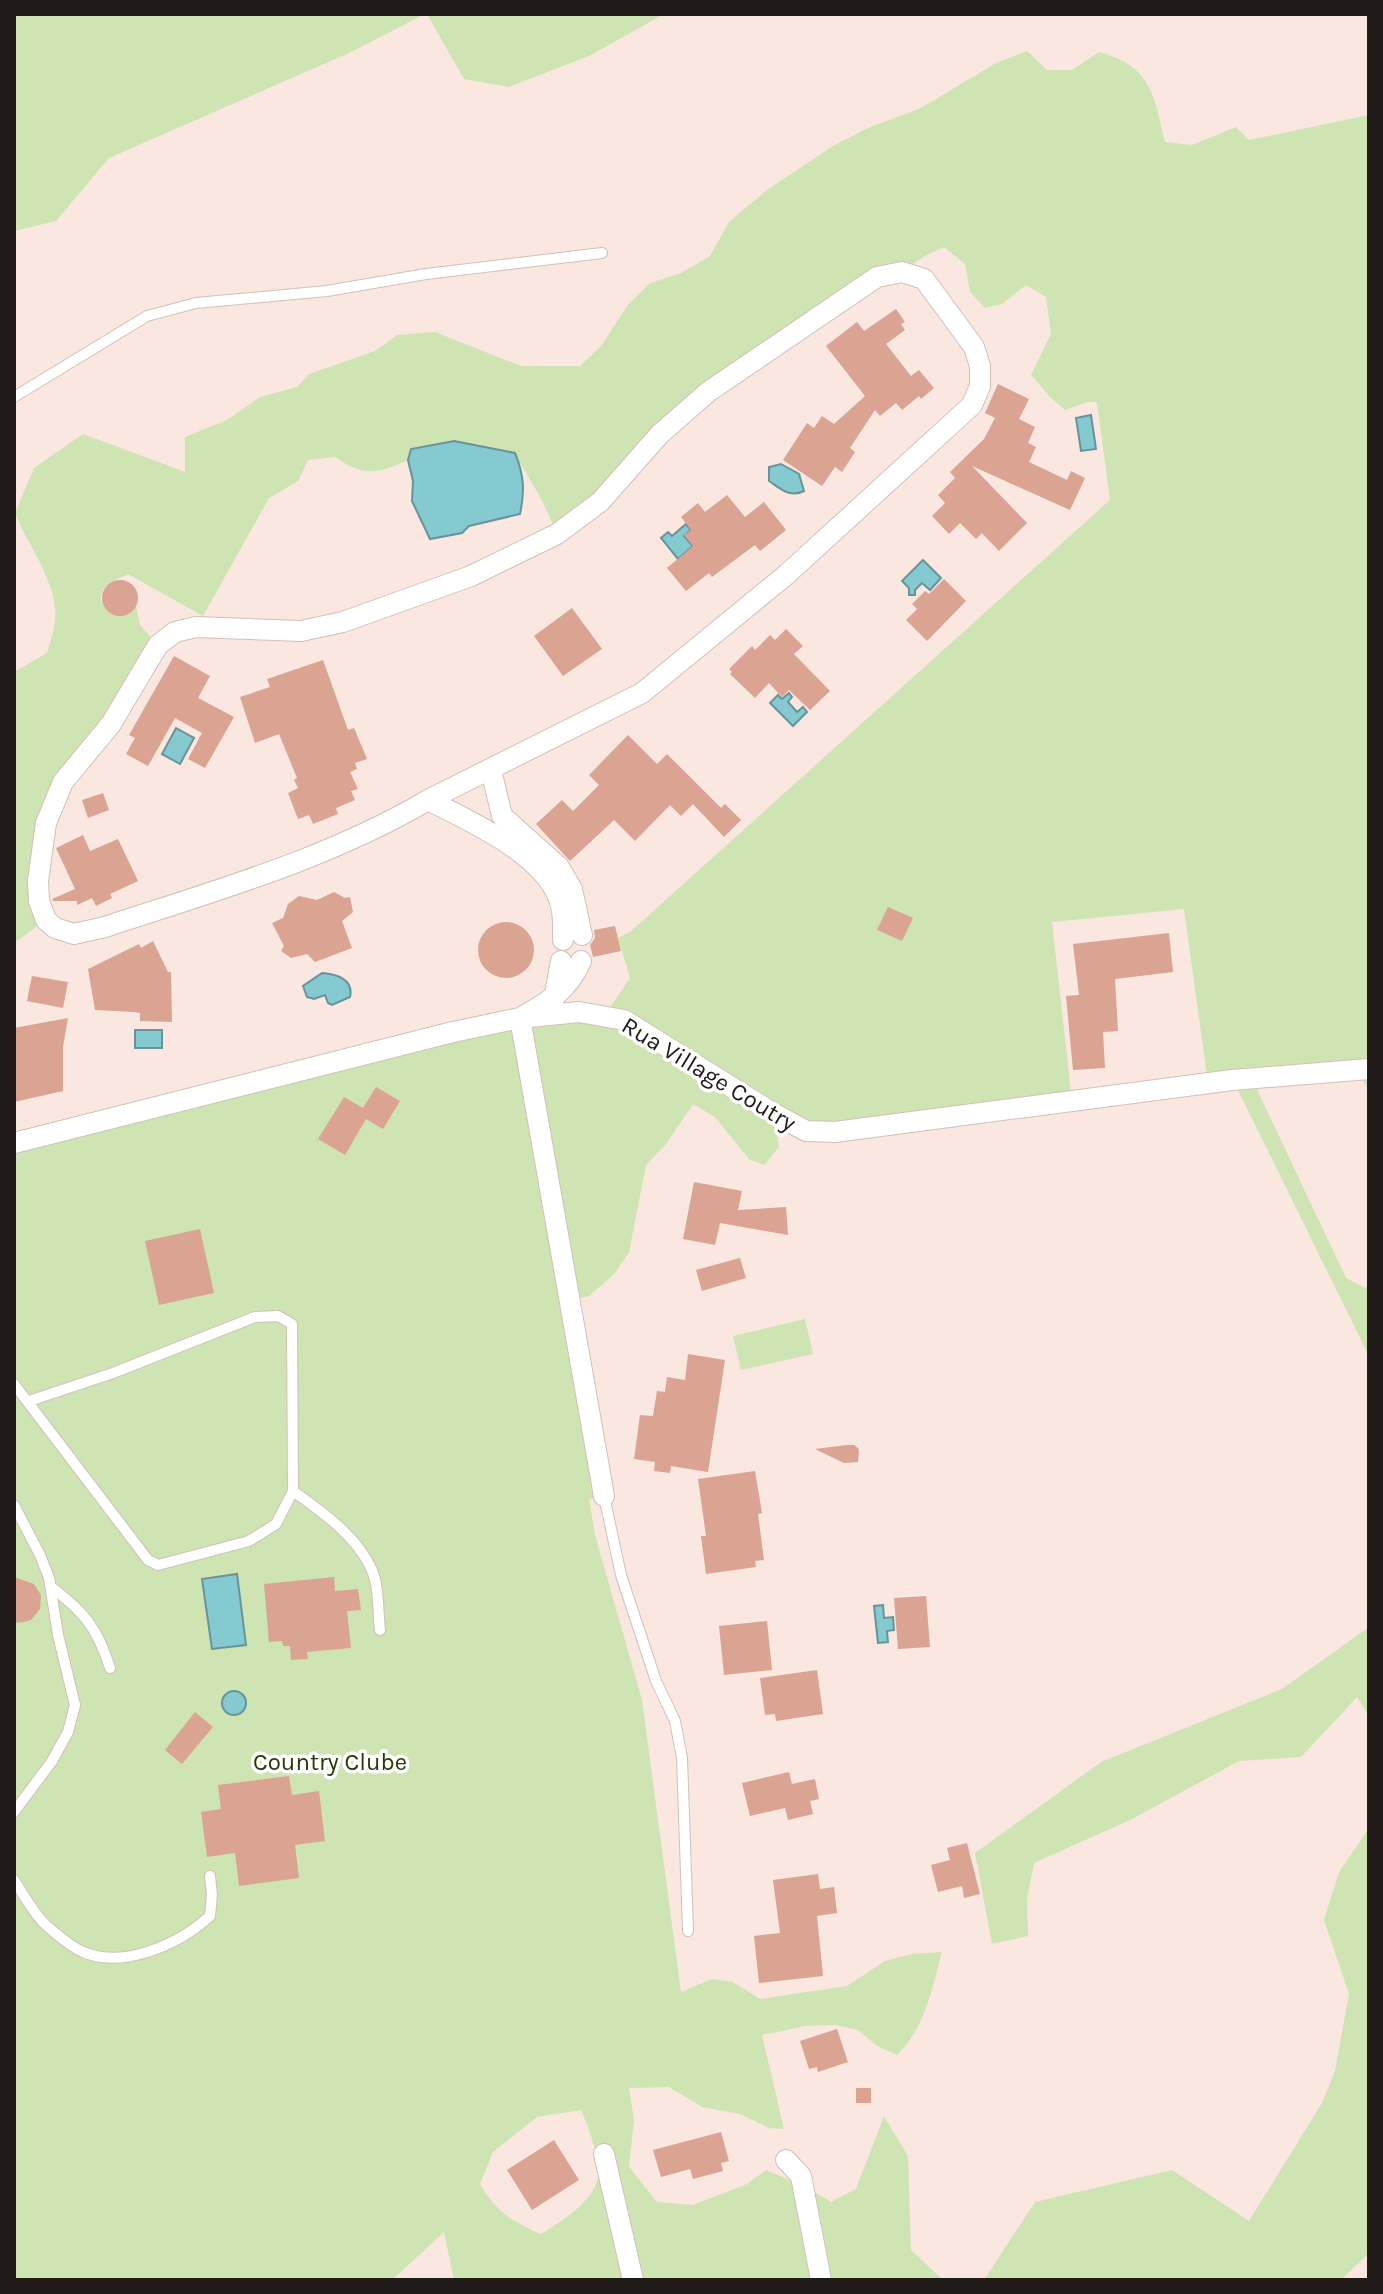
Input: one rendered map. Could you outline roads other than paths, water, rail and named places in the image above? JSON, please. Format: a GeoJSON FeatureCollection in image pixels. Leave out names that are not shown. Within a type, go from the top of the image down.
{"type":"FeatureCollection","features":[{"type":"Feature","properties":{"kind":"street"},"geometry":{"type":"LineString","coordinates":[[902,272],[924,279],[974,347],[980,366],[980,386],[972,405],[786,575],[642,693],[491,770],[428,800],[399,818],[291,865],[105,927],[74,934],[55,928],[46,920],[39,901],[38,881],[46,823],[63,782],[111,724],[158,645],[175,632],[196,627],[301,631],[343,622],[471,576],[557,534],[600,502],[660,434],[708,392],[877,277],[902,272]]}},
{"type":"Feature","properties":{"kind":"street"},"geometry":{"type":"LineString","coordinates":[[491,770],[502,816],[559,867],[572,889],[574,977],[554,999],[520,1018],[604,1496]]}},
{"type":"Feature","properties":{"kind":"street"},"geometry":{"type":"LineString","coordinates":[[428,800],[481,827],[527,859],[547,879],[558,896],[572,949]]}},
{"type":"Feature","properties":{"kind":"street","name":"Rua Village Coutry"},"geometry":{"type":"LineString","coordinates":[[14,1143],[453,1032],[520,1018],[579,1012],[624,1020],[806,1131],[835,1132],[1232,1080],[1369,1069]]}},
{"type":"Feature","properties":{"kind":"street"},"geometry":{"type":"LineString","coordinates":[[604,2154],[633,2280]]}},
{"type":"Feature","properties":{"kind":"street"},"geometry":{"type":"LineString","coordinates":[[786,2160],[801,2176],[821,2280]]}},
{"type":"Feature","properties":{"kind":"lane"},"geometry":{"type":"LineString","coordinates":[[14,397],[147,316],[196,303],[327,291],[426,274],[602,253]]}},
{"type":"Feature","properties":{"kind":"lane"},"geometry":{"type":"LineString","coordinates":[[14,1384],[148,1560],[158,1565],[249,1541],[276,1524],[293,1491],[292,1324],[278,1316],[255,1317],[113,1373],[29,1401]]}},
{"type":"Feature","properties":{"kind":"lane"},"geometry":{"type":"LineString","coordinates":[[293,1491],[325,1514],[366,1556],[375,1580],[380,1630]]}},
{"type":"Feature","properties":{"kind":"lane"},"geometry":{"type":"LineString","coordinates":[[604,1496],[621,1575],[656,1681],[675,1721],[682,1758],[688,1931]]}},
{"type":"Feature","properties":{"kind":"lane"},"geometry":{"type":"LineString","coordinates":[[14,1505],[40,1555],[50,1586],[75,1705],[68,1732],[52,1761],[14,1812]]}},
{"type":"Feature","properties":{"kind":"lane"},"geometry":{"type":"LineString","coordinates":[[50,1586],[80,1609],[92,1626],[110,1668]]}},
{"type":"Feature","properties":{"kind":"lane"},"geometry":{"type":"LineString","coordinates":[[14,1880],[44,1924],[79,1950],[109,1958],[153,1951],[194,1930],[210,1916],[210,1876]]}},
{"type":"Feature","properties":{"kind":"water"},"geometry":{"type":"Polygon","coordinates":[[[1091,415],[1096,449],[1081,451],[1076,418],[1091,415]]]}},
{"type":"Feature","properties":{"kind":"water"},"geometry":{"type":"Polygon","coordinates":[[[454,441],[515,453],[523,483],[520,514],[469,526],[462,533],[430,539],[412,501],[413,481],[408,460],[411,449],[454,441]]]}},
{"type":"Feature","properties":{"kind":"water"},"geometry":{"type":"Polygon","coordinates":[[[781,464],[799,474],[804,491],[790,493],[769,481],[769,467],[781,464]]]}},
{"type":"Feature","properties":{"kind":"water"},"geometry":{"type":"Polygon","coordinates":[[[686,524],[691,530],[684,536],[693,546],[678,559],[661,538],[668,532],[672,536],[686,524]]]}},
{"type":"Feature","properties":{"kind":"water"},"geometry":{"type":"Polygon","coordinates":[[[923,560],[941,578],[930,590],[922,583],[915,590],[915,595],[909,595],[909,588],[902,581],[923,560]]]}},
{"type":"Feature","properties":{"kind":"water"},"geometry":{"type":"Polygon","coordinates":[[[789,693],[792,697],[788,702],[797,712],[803,707],[807,712],[793,726],[770,703],[778,695],[782,699],[789,693]]]}},
{"type":"Feature","properties":{"kind":"water"},"geometry":{"type":"Polygon","coordinates":[[[176,728],[194,738],[180,764],[162,754],[176,728]]]}},
{"type":"Feature","properties":{"kind":"water"},"geometry":{"type":"Polygon","coordinates":[[[322,973],[338,976],[347,982],[350,997],[332,1005],[325,995],[314,999],[307,997],[303,986],[322,973]]]}},
{"type":"Feature","properties":{"kind":"water"},"geometry":{"type":"Polygon","coordinates":[[[135,1030],[162,1030],[162,1048],[135,1048],[135,1030]]]}},
{"type":"Feature","properties":{"kind":"water"},"geometry":{"type":"Polygon","coordinates":[[[237,1574],[246,1645],[212,1649],[202,1579],[237,1574]]]}},
{"type":"Feature","properties":{"kind":"water"},"geometry":{"type":"Polygon","coordinates":[[[883,1605],[884,1618],[893,1617],[894,1630],[887,1631],[888,1642],[878,1643],[874,1606],[883,1605]]]}},
{"type":"Feature","properties":{"kind":"water"},"geometry":{"type":"Polygon","coordinates":[[[234,1691],[243,1694],[246,1703],[243,1712],[234,1715],[225,1712],[222,1703],[225,1694],[234,1691]]]}},
{"type":"Feature","properties":{"kind":"park label","name":"Country Clube"},"geometry":{"type":"Point","coordinates":[330,1762]}}]}
